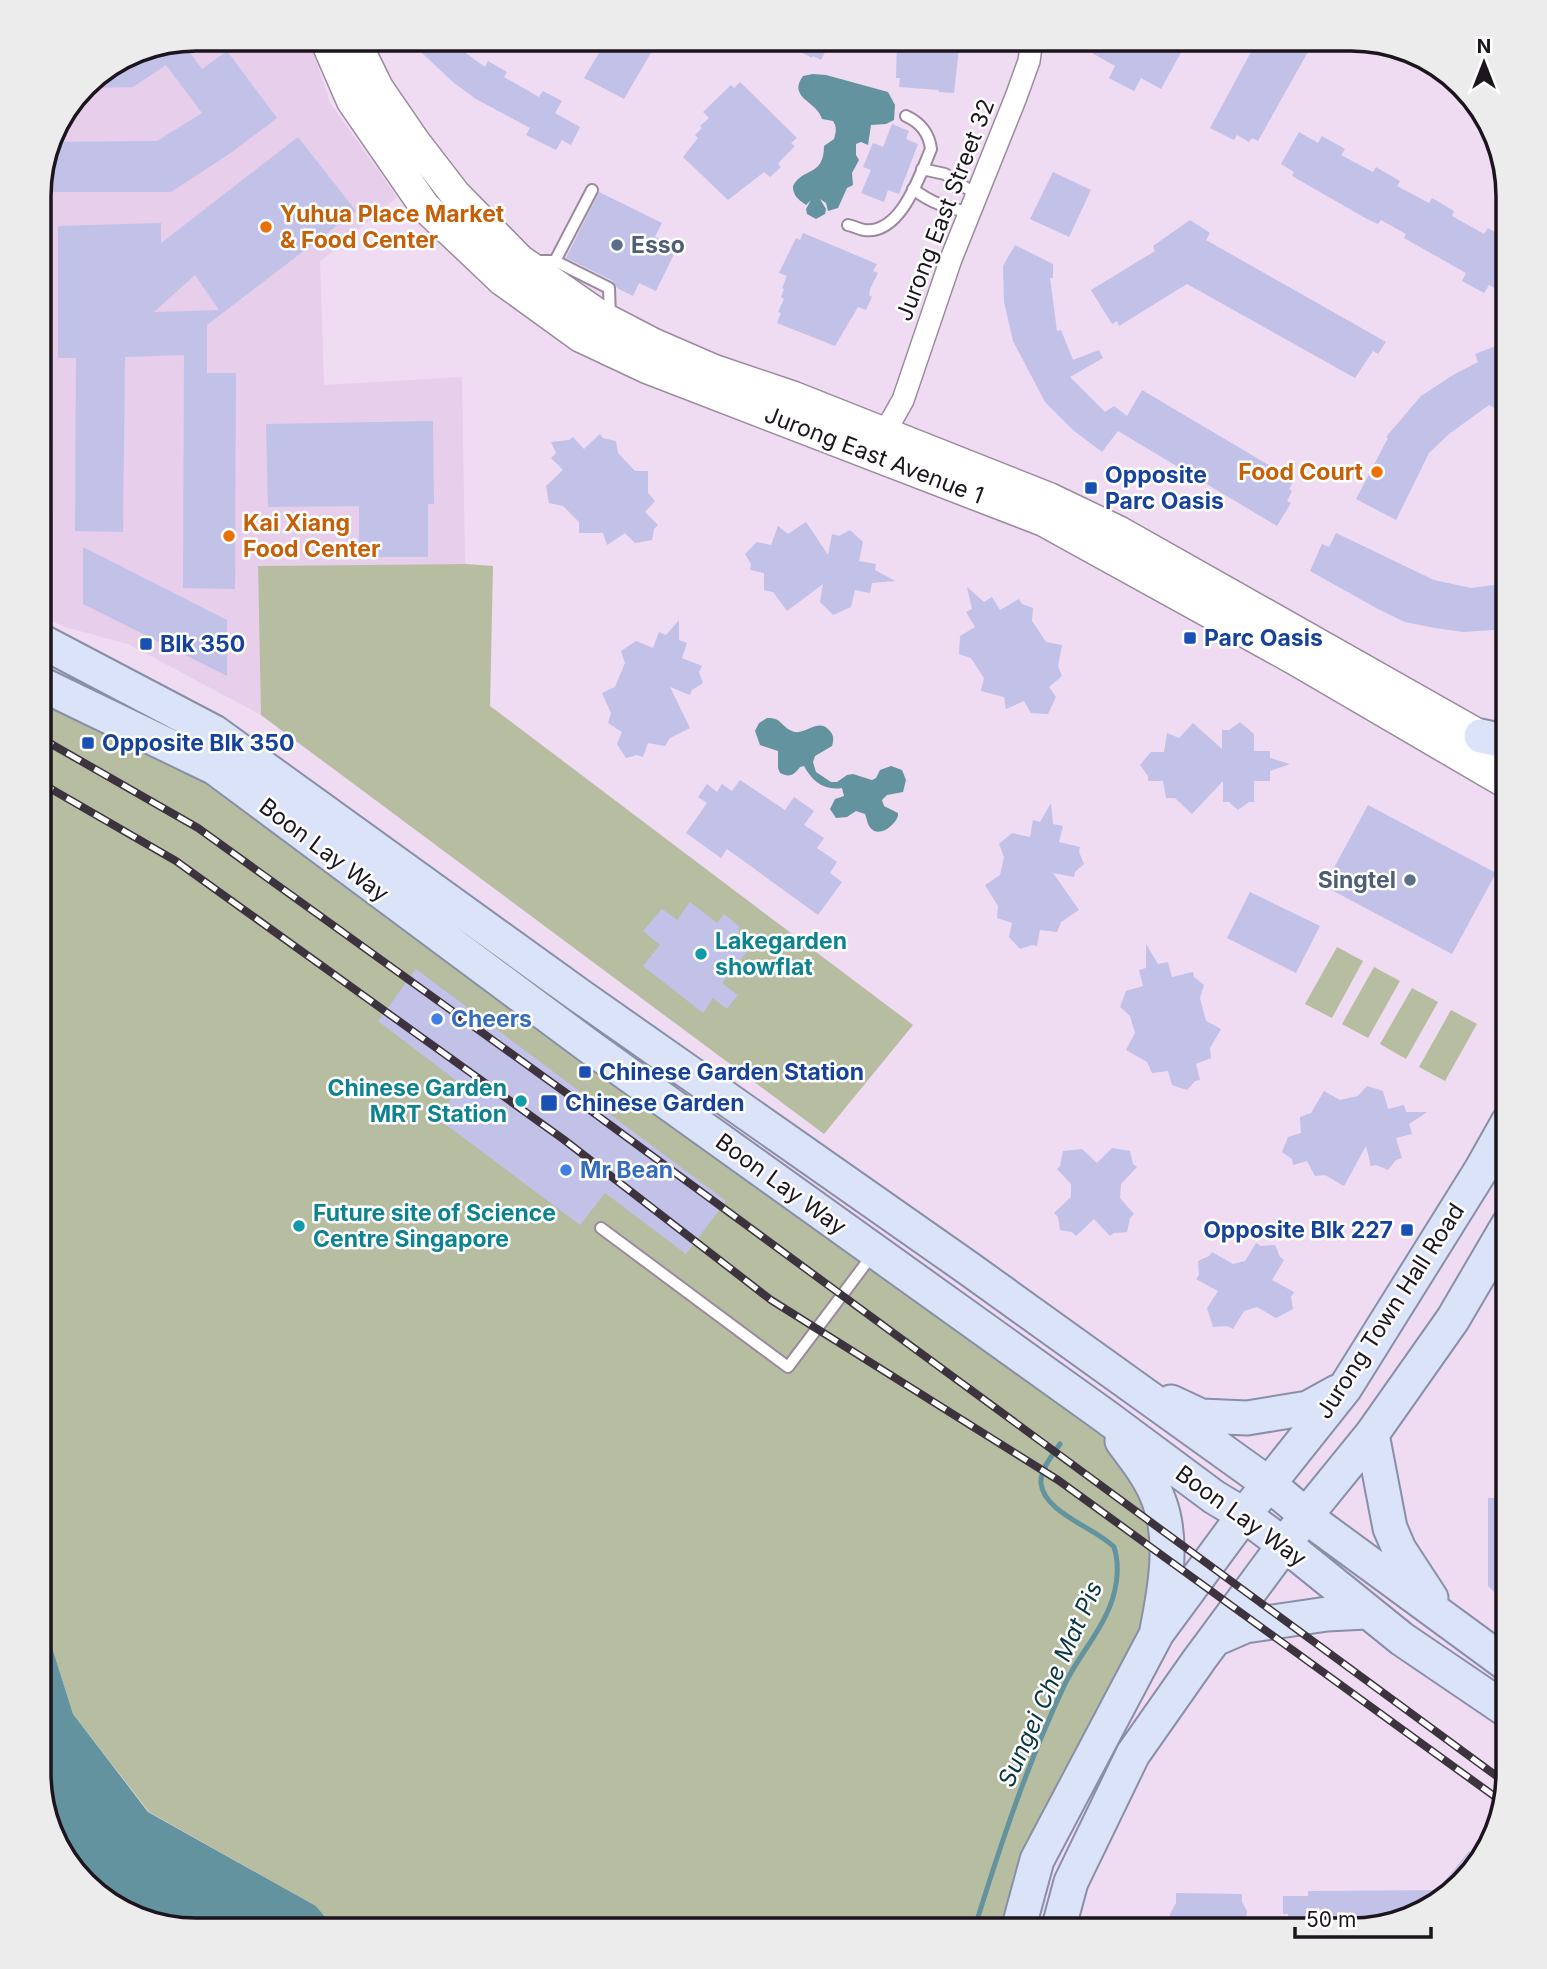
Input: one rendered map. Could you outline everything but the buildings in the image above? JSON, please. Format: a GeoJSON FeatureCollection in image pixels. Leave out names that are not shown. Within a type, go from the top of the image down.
{"type":"FeatureCollection","features":[{"type":"Feature","properties":{"kind":"main road","name":"Boon Lay Way"},"geometry":{"type":"LineString","coordinates":[[51,646],[214,732],[580,996],[979,1276],[1269,1484],[1320,1527],[1496,1656]]}},
{"type":"Feature","properties":{"kind":"main road","name":"Boon Lay Way"},"geometry":{"type":"LineString","coordinates":[[51,689],[215,768],[590,1048],[1214,1497],[1244,1515],[1366,1612],[1496,1703]]}},
{"type":"Feature","properties":{"kind":"main road","name":"Jurong Town Hall Road"},"geometry":{"type":"LineString","coordinates":[[1021,1918],[1037,1860],[1157,1633],[1244,1515],[1345,1388],[1496,1143]]}},
{"type":"Feature","properties":{"kind":"main road"},"geometry":{"type":"LineString","coordinates":[[1061,1918],[1071,1882],[1133,1754],[1307,1514],[1372,1434],[1453,1319],[1496,1246]]}},
{"type":"Feature","properties":{"kind":"main road"},"geometry":{"type":"LineString","coordinates":[[1114,1375],[1200,1416],[1247,1418],[1308,1408],[1345,1388]]}},
{"type":"Feature","properties":{"kind":"main road"},"geometry":{"type":"LineString","coordinates":[[1105,1416],[1149,1478],[1160,1503],[1167,1554],[1157,1633]]}},
{"type":"Feature","properties":{"kind":"main road"},"geometry":{"type":"LineString","coordinates":[[1372,1434],[1390,1528],[1399,1549],[1442,1614]]}},
{"type":"Feature","properties":{"kind":"main road"},"geometry":{"type":"LineString","coordinates":[[1215,1639],[1245,1626],[1327,1614],[1366,1612]]}},
{"type":"Feature","properties":{"kind":"street","name":"Jurong East Avenue 1"},"geometry":{"type":"LineString","coordinates":[[331,51],[352,101],[425,207],[502,281],[581,337],[647,368],[1049,498],[1120,532],[1391,715],[1496,777]]}},
{"type":"Feature","properties":{"kind":"street","name":"Jurong East Avenue 1"},"geometry":{"type":"LineString","coordinates":[[360,51],[379,88],[415,142],[455,194],[520,260],[610,321],[654,344],[714,370],[794,397],[889,447]]}},
{"type":"Feature","properties":{"kind":"street","name":"Jurong East Street 32"},"geometry":{"type":"LineString","coordinates":[[889,447],[951,259],[1020,85],[1030,51]]}},
{"type":"Feature","properties":{"kind":"street","name":"Jurong East Avenue 1"},"geometry":{"type":"LineString","coordinates":[[1247,620],[1496,742]]}},
{"type":"Feature","properties":{"kind":"lane"},"geometry":{"type":"LineString","coordinates":[[848,225],[866,230],[880,227],[902,210],[931,149],[925,130],[917,121],[906,116]]}},
{"type":"Feature","properties":{"kind":"lane"},"geometry":{"type":"LineString","coordinates":[[922,169],[945,174],[973,204]]}},
{"type":"Feature","properties":{"kind":"lane"},"geometry":{"type":"LineString","coordinates":[[913,189],[928,201],[946,208],[973,204]]}},
{"type":"Feature","properties":{"kind":"lane"},"geometry":{"type":"LineString","coordinates":[[555,261],[592,190]]}},
{"type":"Feature","properties":{"kind":"lane"},"geometry":{"type":"LineString","coordinates":[[520,260],[555,261],[609,288],[610,321]]}},
{"type":"Feature","properties":{"kind":"lane"},"geometry":{"type":"LineString","coordinates":[[601,1228],[788,1367],[875,1251]]}},
{"type":"Feature","properties":{"kind":"shaded area"},"geometry":{"type":"Polygon","coordinates":[[[313,51],[330,103],[397,197],[320,262],[324,385],[462,377],[465,564],[258,566],[261,715],[128,644],[65,627],[51,621],[51,186],[62,140],[81,107],[100,87],[123,70],[140,62],[176,52],[313,51]]]}},
{"type":"Feature","properties":{"kind":"green space"},"geometry":{"type":"Polygon","coordinates":[[[258,566],[493,566],[490,706],[913,1025],[824,1134],[261,715],[258,566]]]}},
{"type":"Feature","properties":{"kind":"green space"},"geometry":{"type":"Polygon","coordinates":[[[51,689],[215,768],[1105,1416],[1149,1478],[1162,1605],[1023,1918],[326,1918],[316,1906],[149,1812],[73,1714],[51,1644],[51,689]]]}},
{"type":"Feature","properties":{"kind":"green space"},"geometry":{"type":"Polygon","coordinates":[[[1337,947],[1363,961],[1332,1018],[1305,1004],[1337,947]]]}},
{"type":"Feature","properties":{"kind":"green space"},"geometry":{"type":"Polygon","coordinates":[[[1374,967],[1400,981],[1368,1038],[1342,1024],[1374,967]]]}},
{"type":"Feature","properties":{"kind":"green space"},"geometry":{"type":"Polygon","coordinates":[[[1412,988],[1438,1002],[1406,1059],[1380,1044],[1412,988]]]}},
{"type":"Feature","properties":{"kind":"green space"},"geometry":{"type":"Polygon","coordinates":[[[1451,1010],[1477,1024],[1445,1081],[1419,1067],[1451,1010]]]}},
{"type":"Feature","properties":{"kind":"water"},"geometry":{"type":"Polygon","coordinates":[[[813,74],[888,92],[895,105],[894,120],[886,124],[871,125],[868,145],[861,142],[856,144],[859,160],[852,173],[853,185],[847,188],[838,208],[828,211],[826,203],[820,199],[826,209],[825,214],[816,219],[807,214],[806,209],[811,200],[806,205],[795,195],[793,189],[797,180],[821,163],[824,146],[834,139],[835,134],[833,121],[822,119],[801,95],[799,83],[803,76],[813,74]]]}},
{"type":"Feature","properties":{"kind":"water"},"geometry":{"type":"Polygon","coordinates":[[[767,718],[776,719],[788,729],[797,732],[816,726],[829,730],[833,737],[832,746],[815,756],[813,762],[816,772],[831,782],[853,774],[872,780],[880,770],[891,766],[902,770],[906,780],[903,792],[887,795],[882,800],[884,806],[898,813],[893,823],[886,830],[877,832],[869,826],[865,814],[856,811],[847,817],[836,818],[830,809],[835,799],[844,796],[842,788],[819,784],[804,766],[792,775],[780,773],[778,751],[760,745],[755,731],[759,723],[767,718]]]}},
{"type":"Feature","properties":{"kind":"water"},"geometry":{"type":"Polygon","coordinates":[[[51,1644],[73,1714],[148,1812],[316,1906],[326,1918],[176,1917],[131,1903],[100,1882],[75,1854],[66,1838],[58,1820],[52,1793],[51,1644]]]}},
{"type":"Feature","properties":{"kind":"waterway","name":"Sungei Che Mat Pis"},"geometry":{"type":"LineString","coordinates":[[978,1918],[1038,1744],[1069,1675],[1106,1615],[1116,1582],[1114,1547],[1060,1511],[1044,1494],[1041,1483],[1043,1473],[1060,1444]]}},
{"type":"Feature","properties":{"kind":"railway"},"geometry":{"type":"LineString","coordinates":[[51,744],[198,828],[587,1108],[1496,1776]]}},
{"type":"Feature","properties":{"kind":"railway"},"geometry":{"type":"LineString","coordinates":[[51,789],[176,861],[563,1139],[771,1300],[1058,1480],[1494,1796]]}},
{"type":"Feature","properties":{"kind":"place","name":"Yuhua Place Market & Food Center"},"geometry":{"type":"Point","coordinates":[266,227]}},
{"type":"Feature","properties":{"kind":"place","name":"Esso"},"geometry":{"type":"Point","coordinates":[617,245]}},
{"type":"Feature","properties":{"kind":"place","name":"Food Court"},"geometry":{"type":"Point","coordinates":[1377,472]}},
{"type":"Feature","properties":{"kind":"place","name":"Opposite Parc Oasis"},"geometry":{"type":"Point","coordinates":[1091,488]}},
{"type":"Feature","properties":{"kind":"place","name":"Kai Xiang Food Center"},"geometry":{"type":"Point","coordinates":[229,536]}},
{"type":"Feature","properties":{"kind":"place","name":"Parc Oasis"},"geometry":{"type":"Point","coordinates":[1190,638]}},
{"type":"Feature","properties":{"kind":"place","name":"Blk 350"},"geometry":{"type":"Point","coordinates":[146,644]}},
{"type":"Feature","properties":{"kind":"place","name":"Opposite Blk 350"},"geometry":{"type":"Point","coordinates":[88,743]}},
{"type":"Feature","properties":{"kind":"place","name":"Singtel"},"geometry":{"type":"Point","coordinates":[1410,880]}},
{"type":"Feature","properties":{"kind":"place","name":"Lakegarden showflat"},"geometry":{"type":"Point","coordinates":[701,954]}},
{"type":"Feature","properties":{"kind":"place","name":"Cheers"},"geometry":{"type":"Point","coordinates":[437,1019]}},
{"type":"Feature","properties":{"kind":"place","name":"Chinese Garden Station"},"geometry":{"type":"Point","coordinates":[585,1072]}},
{"type":"Feature","properties":{"kind":"place","name":"Chinese Garden MRT Station"},"geometry":{"type":"Point","coordinates":[521,1101]}},
{"type":"Feature","properties":{"kind":"place","name":"Chinese Garden"},"geometry":{"type":"Point","coordinates":[549,1103]}},
{"type":"Feature","properties":{"kind":"place","name":"Mr Bean"},"geometry":{"type":"Point","coordinates":[566,1170]}},
{"type":"Feature","properties":{"kind":"place","name":"Future site of Science Centre Singapore"},"geometry":{"type":"Point","coordinates":[299,1226]}},
{"type":"Feature","properties":{"kind":"place","name":"Opposite Blk 227"},"geometry":{"type":"Point","coordinates":[1407,1230]}}]}
